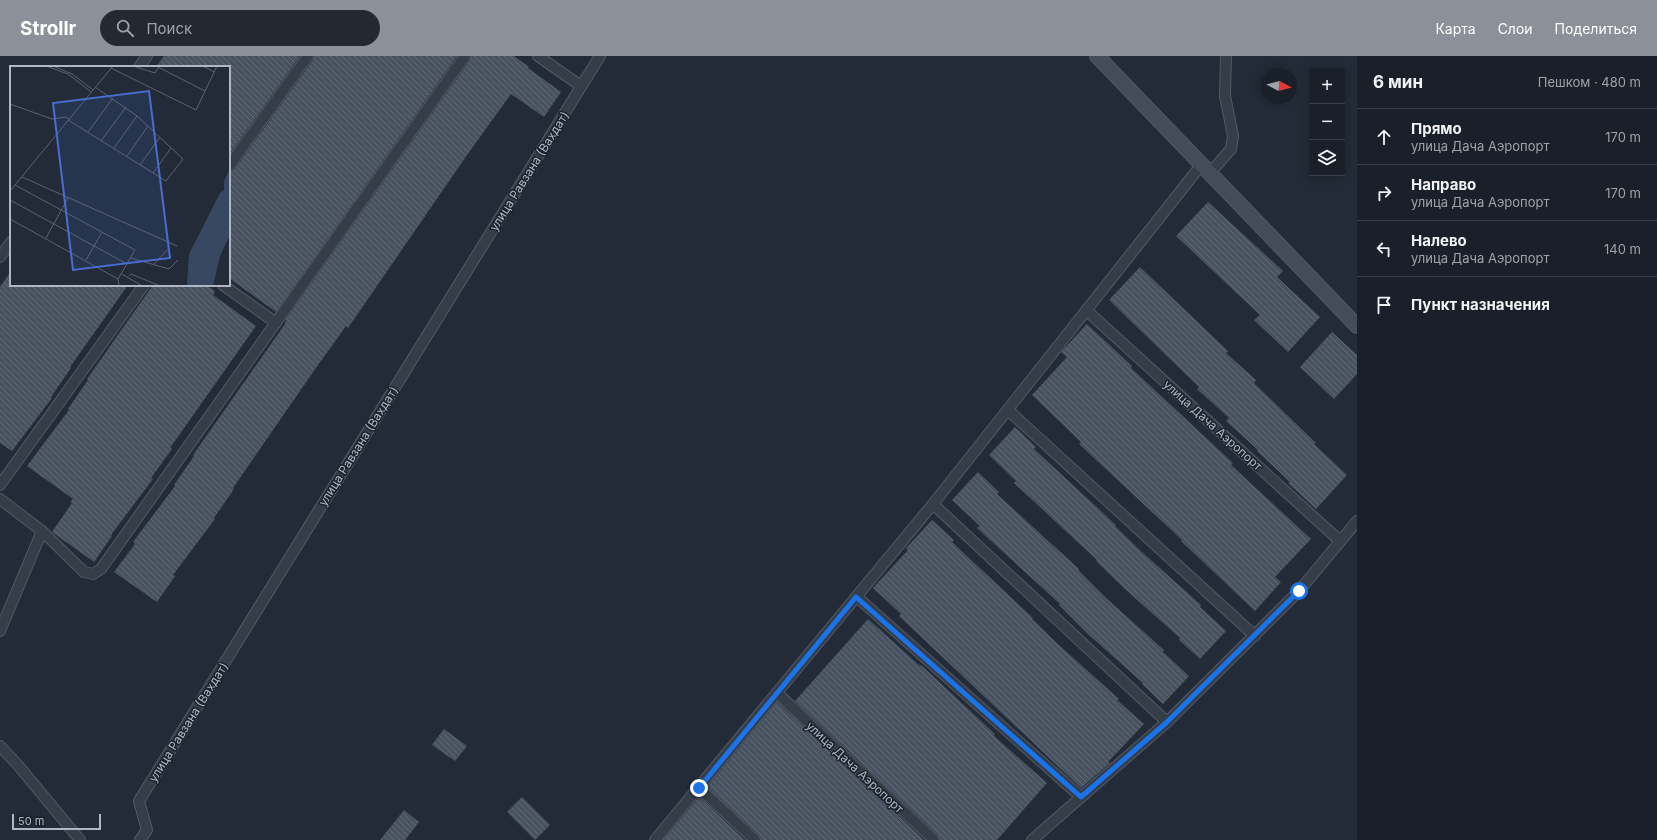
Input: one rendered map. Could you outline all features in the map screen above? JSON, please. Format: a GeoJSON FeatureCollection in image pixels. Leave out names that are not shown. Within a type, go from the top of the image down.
{"type":"FeatureCollection","features":[{"type":"Feature","properties":{"kind":"main road"},"geometry":{"type":"LineString","coordinates":[[1098,56],[1357,326]]}},
{"type":"Feature","properties":{"kind":"street"},"geometry":{"type":"LineString","coordinates":[[140,66],[147,56]]}},
{"type":"Feature","properties":{"kind":"street"},"geometry":{"type":"LineString","coordinates":[[230,165],[308,56]]}},
{"type":"Feature","properties":{"kind":"street"},"geometry":{"type":"LineString","coordinates":[[0,500],[42,530],[84,572],[93,574],[101,569],[466,56]]}},
{"type":"Feature","properties":{"kind":"street"},"geometry":{"type":"LineString","coordinates":[[538,56],[581,86]]}},
{"type":"Feature","properties":{"kind":"street","name":"улица Равзана (Вахдат)"},"geometry":{"type":"LineString","coordinates":[[140,840],[147,830],[138,801],[600,56]]}},
{"type":"Feature","properties":{"kind":"street"},"geometry":{"type":"LineString","coordinates":[[655,840],[933,504],[1086,310],[1206,169],[1231,149],[1233,136],[1225,96],[1226,56]]}},
{"type":"Feature","properties":{"kind":"street"},"geometry":{"type":"LineString","coordinates":[[0,257],[10,243]]}},
{"type":"Feature","properties":{"kind":"street"},"geometry":{"type":"LineString","coordinates":[[0,485],[143,286]]}},
{"type":"Feature","properties":{"kind":"street"},"geometry":{"type":"LineString","coordinates":[[224,286],[276,323]]}},
{"type":"Feature","properties":{"kind":"street","name":"улица Дача Аэропорт"},"geometry":{"type":"LineString","coordinates":[[1086,310],[1340,541]]}},
{"type":"Feature","properties":{"kind":"street"},"geometry":{"type":"LineString","coordinates":[[1008,410],[1255,636]]}},
{"type":"Feature","properties":{"kind":"street"},"geometry":{"type":"LineString","coordinates":[[933,504],[1167,722]]}},
{"type":"Feature","properties":{"kind":"street"},"geometry":{"type":"LineString","coordinates":[[1032,840],[1167,722],[1255,636],[1299,591],[1357,521]]}},
{"type":"Feature","properties":{"kind":"street"},"geometry":{"type":"LineString","coordinates":[[0,631],[42,530]]}},
{"type":"Feature","properties":{"kind":"street"},"geometry":{"type":"LineString","coordinates":[[856,597],[1081,797]]}},
{"type":"Feature","properties":{"kind":"street","name":"улица Дача Аэропорт"},"geometry":{"type":"LineString","coordinates":[[777,694],[934,840]]}},
{"type":"Feature","properties":{"kind":"street"},"geometry":{"type":"LineString","coordinates":[[0,746],[17,764],[80,840]]}},
{"type":"Feature","properties":{"kind":"street"},"geometry":{"type":"LineString","coordinates":[[699,788],[755,840]]}},
{"type":"Feature","properties":{"kind":"building"},"geometry":{"type":"Polygon","coordinates":[[[164,56],[300,56],[230,154],[230,66],[157,66],[164,56]]]}},
{"type":"Feature","properties":{"kind":"building"},"geometry":{"type":"Polygon","coordinates":[[[314,56],[457,56],[276,312],[230,279],[230,172],[234,170],[313,60],[314,56]]]}},
{"type":"Feature","properties":{"kind":"building"},"geometry":{"type":"Polygon","coordinates":[[[471,56],[514,56],[561,92],[544,117],[511,94],[467,155],[348,328],[346,326],[318,365],[233,488],[234,489],[214,518],[215,519],[173,575],[175,576],[157,602],[114,572],[135,544],[133,542],[175,486],[174,485],[194,456],[193,455],[285,324],[286,319],[470,60],[471,56]]]}},
{"type":"Feature","properties":{"kind":"building"},"geometry":{"type":"Polygon","coordinates":[[[1208,202],[1283,271],[1277,277],[1320,317],[1288,352],[1254,320],[1260,315],[1176,236],[1208,202]]]}},
{"type":"Feature","properties":{"kind":"building"},"geometry":{"type":"Polygon","coordinates":[[[1140,267],[1228,351],[1226,353],[1256,380],[1254,383],[1347,475],[1316,509],[1288,483],[1290,482],[1257,451],[1258,450],[1226,421],[1229,418],[1197,389],[1199,387],[1109,300],[1140,267]]]}},
{"type":"Feature","properties":{"kind":"building"},"geometry":{"type":"Polygon","coordinates":[[[10,272],[10,286],[127,286],[70,367],[71,368],[51,397],[52,398],[12,451],[0,443],[0,287],[10,272]]]}},
{"type":"Feature","properties":{"kind":"building"},"geometry":{"type":"Polygon","coordinates":[[[152,286],[208,286],[215,291],[213,295],[256,326],[170,448],[172,449],[151,478],[153,479],[111,535],[112,536],[94,562],[52,532],[72,503],[70,502],[73,499],[27,466],[69,410],[68,409],[88,380],[87,379],[152,286]]]}},
{"type":"Feature","properties":{"kind":"building"},"geometry":{"type":"Polygon","coordinates":[[[1087,324],[1132,366],[1131,368],[1233,463],[1231,465],[1311,539],[1275,577],[1281,582],[1255,611],[1181,541],[1182,540],[1079,444],[1081,442],[1032,395],[1067,357],[1061,352],[1087,324]]]}},
{"type":"Feature","properties":{"kind":"building"},"geometry":{"type":"Polygon","coordinates":[[[1332,332],[1357,355],[1357,374],[1334,399],[1300,367],[1332,332]]]}},
{"type":"Feature","properties":{"kind":"building"},"geometry":{"type":"Polygon","coordinates":[[[1015,427],[1036,447],[1034,449],[1116,525],[1115,526],[1143,553],[1201,605],[1200,607],[1226,631],[1200,659],[1179,640],[1180,638],[1126,590],[1096,561],[1097,560],[1014,483],[1016,481],[989,455],[1015,427]]]}},
{"type":"Feature","properties":{"kind":"building"},"geometry":{"type":"Polygon","coordinates":[[[978,472],[999,492],[997,494],[1079,569],[1078,570],[1106,598],[1164,650],[1163,652],[1189,676],[1163,704],[1142,684],[1143,683],[1089,635],[1059,605],[1060,604],[977,528],[980,526],[952,500],[978,472]]]}},
{"type":"Feature","properties":{"kind":"building"},"geometry":{"type":"Polygon","coordinates":[[[932,520],[954,540],[952,542],[1033,618],[1032,619],[1060,646],[1119,699],[1117,700],[1144,724],[1108,762],[1110,763],[1081,788],[899,616],[901,614],[873,588],[908,550],[906,548],[932,520]]]}},
{"type":"Feature","properties":{"kind":"building"},"geometry":{"type":"Polygon","coordinates":[[[868,619],[920,666],[921,665],[995,734],[994,736],[1047,783],[997,840],[940,840],[938,835],[795,701],[868,619]]]}},
{"type":"Feature","properties":{"kind":"building"},"geometry":{"type":"Polygon","coordinates":[[[777,702],[924,840],[761,840],[759,835],[707,787],[777,702]]]}},
{"type":"Feature","properties":{"kind":"building"},"geometry":{"type":"Polygon","coordinates":[[[444,729],[467,746],[455,761],[432,745],[444,729]]]}},
{"type":"Feature","properties":{"kind":"building"},"geometry":{"type":"Polygon","coordinates":[[[522,797],[550,825],[535,840],[507,812],[522,797]]]}},
{"type":"Feature","properties":{"kind":"building"},"geometry":{"type":"Polygon","coordinates":[[[699,797],[745,840],[663,840],[699,797]]]}},
{"type":"Feature","properties":{"kind":"building"},"geometry":{"type":"Polygon","coordinates":[[[404,810],[419,822],[405,840],[380,840],[404,810]]]}},
{"type":"Feature","properties":{"kind":"route"},"geometry":{"type":"LineString","coordinates":[[699,788],[856,597],[1081,797],[1167,722],[1299,591]]}}]}
